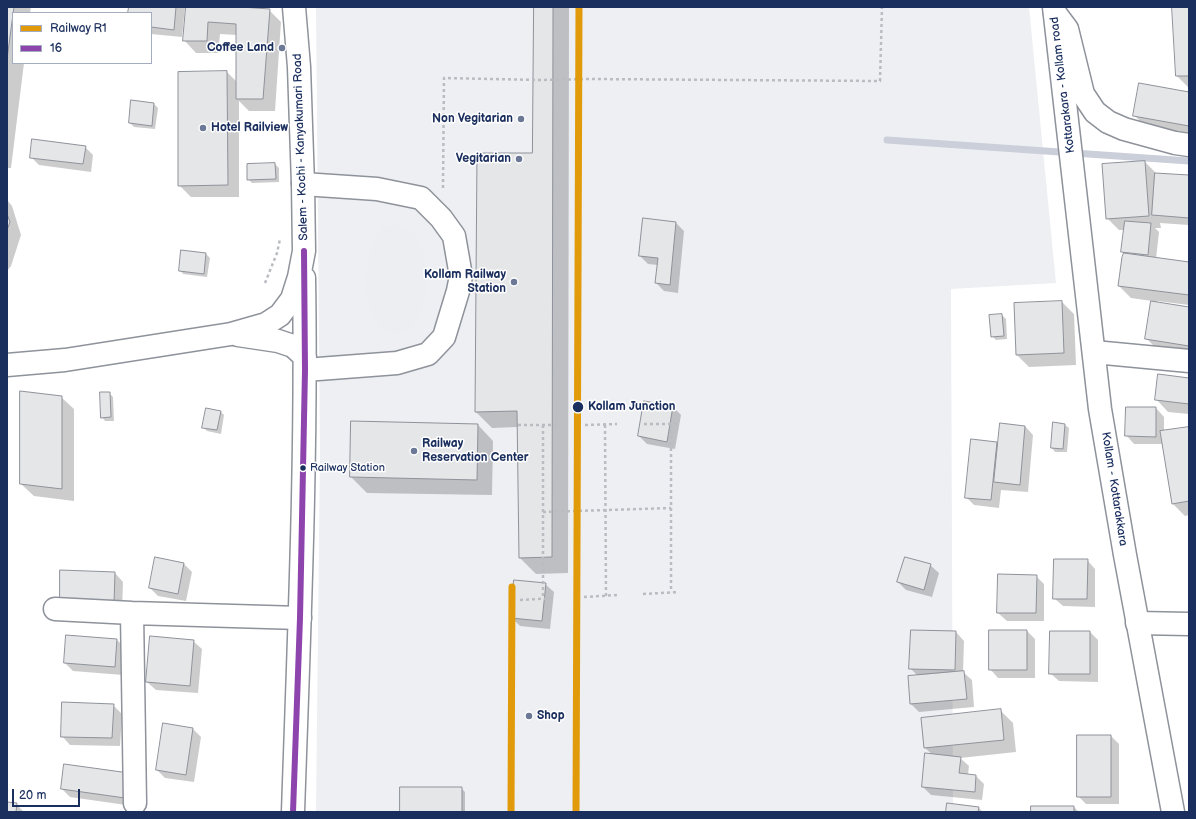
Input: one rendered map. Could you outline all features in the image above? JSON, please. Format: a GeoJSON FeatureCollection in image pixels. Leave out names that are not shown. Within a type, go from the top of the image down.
{"type":"FeatureCollection","features":[{"type":"Feature","properties":{"kind":"main road","name":"Salem - Kochi - Kanyakumari Road"},"geometry":{"type":"LineString","coordinates":[[7,365],[65,360],[231,334],[266,324],[280,315],[292,299],[299,277],[304,251],[299,67],[294,7]]}},
{"type":"Feature","properties":{"kind":"main road"},"geometry":{"type":"LineString","coordinates":[[1055,10],[1067,29],[1084,94],[1096,112],[1108,122],[1124,129],[1175,143],[1189,145]]}},
{"type":"Feature","properties":{"kind":"main road","name":"Kottarakara - Kollam road"},"geometry":{"type":"LineString","coordinates":[[1055,10],[1072,164]]}},
{"type":"Feature","properties":{"kind":"main road","name":"Kollam - Kottarakkara"},"geometry":{"type":"LineString","coordinates":[[1072,164],[1100,409],[1124,555],[1173,812]]}},
{"type":"Feature","properties":{"kind":"main road"},"geometry":{"type":"LineString","coordinates":[[303,184],[377,189],[421,198],[441,218],[454,236],[461,276],[457,298],[444,337],[428,354],[397,364],[305,364]]}},
{"type":"Feature","properties":{"kind":"main road"},"geometry":{"type":"LineString","coordinates":[[293,812],[300,618],[305,364],[304,251]]}},
{"type":"Feature","properties":{"kind":"main road"},"geometry":{"type":"LineString","coordinates":[[231,334],[278,341],[293,346],[305,364]]}},
{"type":"Feature","properties":{"kind":"main road"},"geometry":{"type":"LineString","coordinates":[[1094,352],[1189,361]]}},
{"type":"Feature","properties":{"kind":"main road"},"geometry":{"type":"LineString","coordinates":[[55,609],[300,618]]}},
{"type":"Feature","properties":{"kind":"main road"},"geometry":{"type":"LineString","coordinates":[[132,613],[135,803]]}},
{"type":"Feature","properties":{"kind":"main road"},"geometry":{"type":"LineString","coordinates":[[1138,623],[1189,624]]}},
{"type":"Feature","properties":{"kind":"path"},"geometry":{"type":"LineString","coordinates":[[441,218],[444,78],[539,80],[880,81],[882,7]]}},
{"type":"Feature","properties":{"kind":"path"},"geometry":{"type":"LineString","coordinates":[[585,425],[617,424]]}},
{"type":"Feature","properties":{"kind":"path"},"geometry":{"type":"LineString","coordinates":[[644,424],[679,424]]}},
{"type":"Feature","properties":{"kind":"path"},"geometry":{"type":"LineString","coordinates":[[671,424],[671,592]]}},
{"type":"Feature","properties":{"kind":"path"},"geometry":{"type":"LineString","coordinates":[[518,425],[556,425]]}},
{"type":"Feature","properties":{"kind":"path"},"geometry":{"type":"LineString","coordinates":[[543,425],[543,599]]}},
{"type":"Feature","properties":{"kind":"path"},"geometry":{"type":"LineString","coordinates":[[605,425],[606,596]]}},
{"type":"Feature","properties":{"kind":"path"},"geometry":{"type":"LineString","coordinates":[[543,512],[671,508]]}},
{"type":"Feature","properties":{"kind":"path"},"geometry":{"type":"LineString","coordinates":[[643,594],[679,592]]}},
{"type":"Feature","properties":{"kind":"path"},"geometry":{"type":"LineString","coordinates":[[584,597],[617,595]]}},
{"type":"Feature","properties":{"kind":"path"},"geometry":{"type":"LineString","coordinates":[[520,600],[556,598]]}},
{"type":"Feature","properties":{"kind":"shaded area","name":"Kollam Junction"},"geometry":{"type":"Polygon","coordinates":[[[316,7],[1029,7],[1056,283],[951,289],[953,812],[316,812],[320,451],[316,7]]]}},
{"type":"Feature","properties":{"kind":"shaded area"},"geometry":{"type":"Polygon","coordinates":[[[397,224],[411,232],[417,238],[422,247],[425,258],[426,283],[425,296],[418,319],[405,333],[393,334],[381,330],[373,315],[367,297],[367,277],[370,254],[377,234],[384,227],[397,224]]]}},
{"type":"Feature","properties":{"kind":"building"},"geometry":{"type":"Polygon","coordinates":[[[7,7],[14,7],[13,12],[12,12],[7,59],[7,7]]]}},
{"type":"Feature","properties":{"kind":"building"},"geometry":{"type":"Polygon","coordinates":[[[129,7],[176,7],[174,30],[152,27],[152,12],[128,12],[129,7]]]}},
{"type":"Feature","properties":{"kind":"building"},"geometry":{"type":"Polygon","coordinates":[[[186,7],[241,7],[270,9],[263,99],[236,99],[236,24],[208,22],[207,41],[183,41],[186,7]]]}},
{"type":"Feature","properties":{"kind":"building","name":"Kollam Railway Station"},"geometry":{"type":"Polygon","coordinates":[[[534,7],[553,7],[552,557],[519,558],[517,411],[475,412],[477,153],[532,153],[534,7]]]}},
{"type":"Feature","properties":{"kind":"building"},"geometry":{"type":"Polygon","coordinates":[[[1172,7],[1189,7],[1189,76],[1176,76],[1172,7]]]}},
{"type":"Feature","properties":{"kind":"building","name":"Hotel Railview"},"geometry":{"type":"Polygon","coordinates":[[[227,71],[228,185],[178,186],[178,72],[227,71]]]}},
{"type":"Feature","properties":{"kind":"building"},"geometry":{"type":"Polygon","coordinates":[[[1139,83],[1189,92],[1189,126],[1133,116],[1139,83]]]}},
{"type":"Feature","properties":{"kind":"building"},"geometry":{"type":"Polygon","coordinates":[[[131,100],[154,103],[152,126],[129,123],[131,100]]]}},
{"type":"Feature","properties":{"kind":"building"},"geometry":{"type":"Polygon","coordinates":[[[32,139],[86,146],[83,164],[30,158],[32,139]]]}},
{"type":"Feature","properties":{"kind":"building"},"geometry":{"type":"Polygon","coordinates":[[[1145,161],[1149,216],[1106,219],[1102,164],[1145,161]]]}},
{"type":"Feature","properties":{"kind":"building"},"geometry":{"type":"Polygon","coordinates":[[[275,163],[276,179],[247,180],[247,164],[275,163]]]}},
{"type":"Feature","properties":{"kind":"building"},"geometry":{"type":"Polygon","coordinates":[[[1155,173],[1189,175],[1189,218],[1152,215],[1155,173]]]}},
{"type":"Feature","properties":{"kind":"building"},"geometry":{"type":"Polygon","coordinates":[[[7,214],[10,222],[7,230],[7,214]]]}},
{"type":"Feature","properties":{"kind":"building"},"geometry":{"type":"Polygon","coordinates":[[[643,218],[676,222],[670,285],[655,283],[658,258],[639,256],[643,218]]]}},
{"type":"Feature","properties":{"kind":"building"},"geometry":{"type":"Polygon","coordinates":[[[1125,221],[1151,223],[1148,255],[1121,252],[1125,221]]]}},
{"type":"Feature","properties":{"kind":"building"},"geometry":{"type":"Polygon","coordinates":[[[181,250],[206,253],[204,274],[179,271],[181,250]]]}},
{"type":"Feature","properties":{"kind":"building"},"geometry":{"type":"Polygon","coordinates":[[[1124,253],[1189,262],[1189,295],[1118,286],[1122,257],[1124,253]]]}},
{"type":"Feature","properties":{"kind":"building"},"geometry":{"type":"Polygon","coordinates":[[[1062,301],[1064,353],[1016,355],[1014,303],[1062,301]]]}},
{"type":"Feature","properties":{"kind":"building"},"geometry":{"type":"Polygon","coordinates":[[[1151,301],[1189,307],[1189,346],[1145,339],[1151,301]]]}},
{"type":"Feature","properties":{"kind":"building"},"geometry":{"type":"Polygon","coordinates":[[[1002,314],[1004,336],[991,337],[989,315],[1002,314]]]}},
{"type":"Feature","properties":{"kind":"building"},"geometry":{"type":"Polygon","coordinates":[[[1158,374],[1189,378],[1189,404],[1155,400],[1158,374]]]}},
{"type":"Feature","properties":{"kind":"building"},"geometry":{"type":"Polygon","coordinates":[[[20,391],[62,396],[62,489],[20,484],[20,391]]]}},
{"type":"Feature","properties":{"kind":"building"},"geometry":{"type":"Polygon","coordinates":[[[100,392],[110,392],[111,417],[101,418],[100,392]]]}},
{"type":"Feature","properties":{"kind":"building"},"geometry":{"type":"Polygon","coordinates":[[[644,401],[673,406],[667,442],[638,436],[644,401]]]}},
{"type":"Feature","properties":{"kind":"building"},"geometry":{"type":"Polygon","coordinates":[[[1126,407],[1156,407],[1156,437],[1125,436],[1126,407]]]}},
{"type":"Feature","properties":{"kind":"building"},"geometry":{"type":"Polygon","coordinates":[[[206,408],[221,411],[217,430],[202,428],[206,408]]]}},
{"type":"Feature","properties":{"kind":"building","name":"Railway Reservation Center"},"geometry":{"type":"Polygon","coordinates":[[[351,421],[478,424],[477,480],[350,477],[351,421]]]}},
{"type":"Feature","properties":{"kind":"building"},"geometry":{"type":"Polygon","coordinates":[[[1053,422],[1065,424],[1063,449],[1051,448],[1053,422]]]}},
{"type":"Feature","properties":{"kind":"building"},"geometry":{"type":"Polygon","coordinates":[[[1000,423],[1025,426],[1020,485],[994,482],[1000,423]]]}},
{"type":"Feature","properties":{"kind":"building"},"geometry":{"type":"Polygon","coordinates":[[[1189,427],[1189,501],[1172,504],[1160,431],[1189,427]]]}},
{"type":"Feature","properties":{"kind":"building"},"geometry":{"type":"Polygon","coordinates":[[[971,439],[997,442],[991,500],[965,498],[971,439]]]}},
{"type":"Feature","properties":{"kind":"building"},"geometry":{"type":"Polygon","coordinates":[[[155,557],[184,563],[178,594],[149,588],[155,557]]]}},
{"type":"Feature","properties":{"kind":"building"},"geometry":{"type":"Polygon","coordinates":[[[905,557],[931,564],[924,590],[897,582],[905,557]]]}},
{"type":"Feature","properties":{"kind":"building"},"geometry":{"type":"Polygon","coordinates":[[[1054,559],[1088,559],[1087,599],[1053,599],[1054,559]]]}},
{"type":"Feature","properties":{"kind":"building"},"geometry":{"type":"Polygon","coordinates":[[[60,570],[115,572],[114,604],[60,603],[60,570]]]}},
{"type":"Feature","properties":{"kind":"building"},"geometry":{"type":"Polygon","coordinates":[[[998,574],[1037,575],[1036,613],[997,613],[998,574]]]}},
{"type":"Feature","properties":{"kind":"building"},"geometry":{"type":"Polygon","coordinates":[[[514,580],[546,583],[542,621],[511,618],[514,580]]]}},
{"type":"Feature","properties":{"kind":"building"},"geometry":{"type":"Polygon","coordinates":[[[911,630],[956,631],[955,670],[909,669],[911,630]]]}},
{"type":"Feature","properties":{"kind":"building"},"geometry":{"type":"Polygon","coordinates":[[[989,630],[1027,630],[1027,670],[989,670],[989,630]]]}},
{"type":"Feature","properties":{"kind":"building"},"geometry":{"type":"Polygon","coordinates":[[[1050,631],[1090,631],[1090,674],[1049,674],[1050,631]]]}},
{"type":"Feature","properties":{"kind":"building"},"geometry":{"type":"Polygon","coordinates":[[[66,635],[117,639],[115,667],[64,663],[66,635]]]}},
{"type":"Feature","properties":{"kind":"building"},"geometry":{"type":"Polygon","coordinates":[[[150,636],[194,640],[190,686],[146,682],[150,636]]]}},
{"type":"Feature","properties":{"kind":"building"},"geometry":{"type":"Polygon","coordinates":[[[964,671],[967,699],[910,704],[908,676],[964,671]]]}},
{"type":"Feature","properties":{"kind":"building"},"geometry":{"type":"Polygon","coordinates":[[[62,702],[114,704],[112,738],[61,737],[62,702]]]}},
{"type":"Feature","properties":{"kind":"building"},"geometry":{"type":"Polygon","coordinates":[[[1001,709],[1004,740],[924,748],[921,718],[1001,709]]]}},
{"type":"Feature","properties":{"kind":"building"},"geometry":{"type":"Polygon","coordinates":[[[163,723],[193,728],[186,775],[156,770],[163,723]]]}},
{"type":"Feature","properties":{"kind":"building"},"geometry":{"type":"Polygon","coordinates":[[[1077,735],[1111,735],[1111,797],[1077,797],[1077,735]]]}},
{"type":"Feature","properties":{"kind":"building"},"geometry":{"type":"Polygon","coordinates":[[[925,753],[961,757],[959,773],[976,775],[975,792],[922,787],[925,753]]]}},
{"type":"Feature","properties":{"kind":"building"},"geometry":{"type":"Polygon","coordinates":[[[64,764],[129,773],[125,798],[61,789],[64,764]]]}},
{"type":"Feature","properties":{"kind":"building"},"geometry":{"type":"Polygon","coordinates":[[[400,787],[462,787],[462,812],[400,812],[400,787]]]}},
{"type":"Feature","properties":{"kind":"building"},"geometry":{"type":"Polygon","coordinates":[[[7,802],[17,803],[16,812],[7,812],[7,802]]]}},
{"type":"Feature","properties":{"kind":"building"},"geometry":{"type":"Polygon","coordinates":[[[947,803],[979,807],[978,812],[946,812],[947,803]]]}},
{"type":"Feature","properties":{"kind":"building"},"geometry":{"type":"Polygon","coordinates":[[[1031,806],[1074,806],[1074,812],[1031,812],[1031,806]]]}},
{"type":"Feature","properties":{"kind":"waterway"},"geometry":{"type":"LineString","coordinates":[[887,140],[1189,161]]}},
{"type":"Feature","properties":{"kind":"railway"},"geometry":{"type":"LineString","coordinates":[[511,812],[512,587]]}},
{"type":"Feature","properties":{"kind":"rail line","name":"R1"},"geometry":{"type":"LineString","coordinates":[[576,812],[579,7]]}},
{"type":"Feature","properties":{"kind":"rail line","name":"R1"},"geometry":{"type":"LineString","coordinates":[[511,812],[512,587]]}},
{"type":"Feature","properties":{"kind":"transit line","name":"16"},"geometry":{"type":"LineString","coordinates":[[293,812],[300,618],[305,370],[304,251]]}},
{"type":"Feature","properties":{"kind":"place","name":"Coffee Land"},"geometry":{"type":"Point","coordinates":[282,48]}},
{"type":"Feature","properties":{"kind":"place","name":"Non Vegitarian"},"geometry":{"type":"Point","coordinates":[521,119]}},
{"type":"Feature","properties":{"kind":"place","name":"Hotel Railview"},"geometry":{"type":"Point","coordinates":[203,128]}},
{"type":"Feature","properties":{"kind":"place","name":"Vegitarian"},"geometry":{"type":"Point","coordinates":[519,159]}},
{"type":"Feature","properties":{"kind":"place","name":"Kollam Railway Station"},"geometry":{"type":"Point","coordinates":[514,282]}},
{"type":"Feature","properties":{"kind":"place","name":"Kollam Junction"},"geometry":{"type":"Point","coordinates":[578,407]}},
{"type":"Feature","properties":{"kind":"place","name":"Railway Reservation Center"},"geometry":{"type":"Point","coordinates":[414,451]}},
{"type":"Feature","properties":{"kind":"place","name":"Railway Station"},"geometry":{"type":"Point","coordinates":[303,468]}},
{"type":"Feature","properties":{"kind":"place","name":"Shop"},"geometry":{"type":"Point","coordinates":[529,716]}}]}
